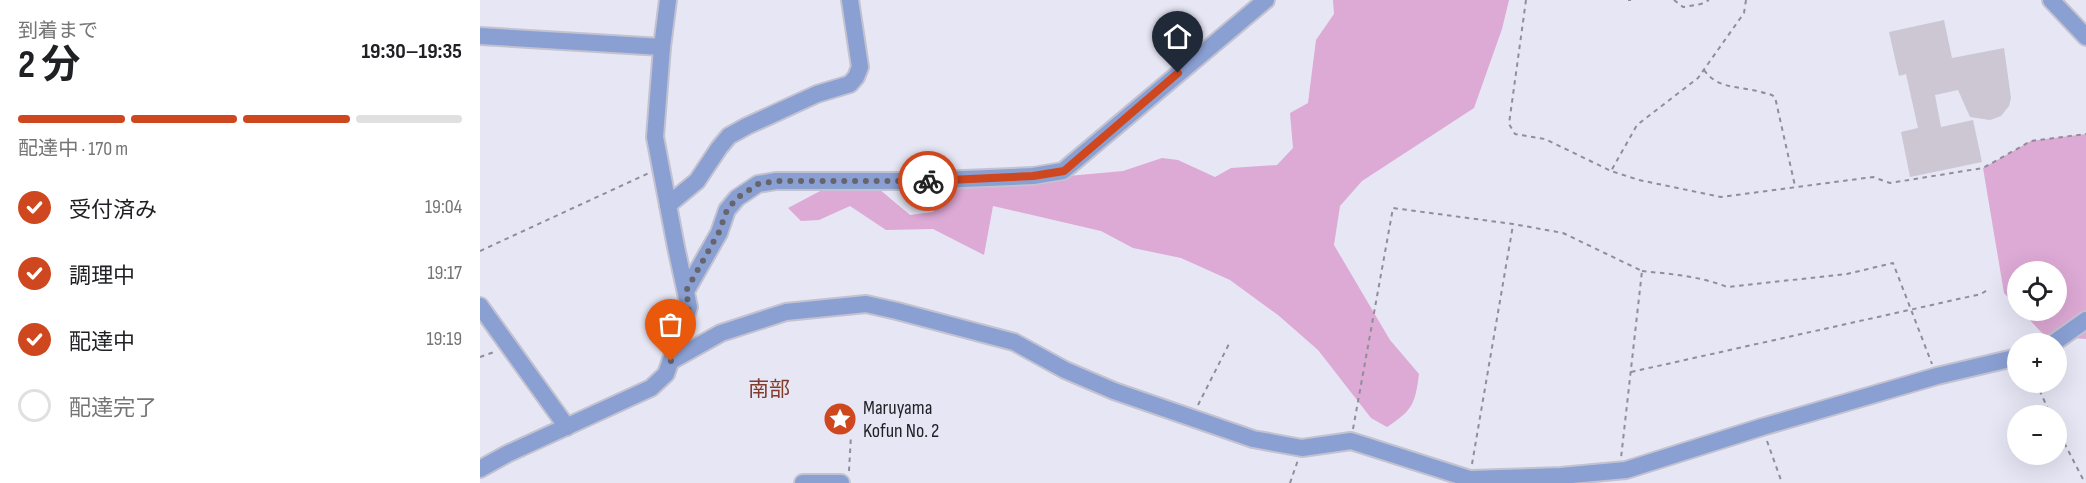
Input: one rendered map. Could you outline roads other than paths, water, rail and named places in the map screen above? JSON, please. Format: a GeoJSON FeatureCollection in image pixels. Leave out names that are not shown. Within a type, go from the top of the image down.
{"type":"FeatureCollection","features":[{"type":"Feature","properties":{"kind":"street"},"geometry":{"type":"LineString","coordinates":[[480,469],[651,388],[666,374],[689,308],[655,137],[668,0]]}},
{"type":"Feature","properties":{"kind":"street"},"geometry":{"type":"LineString","coordinates":[[668,205],[697,181],[729,136],[817,94],[850,84],[860,67],[850,0]]}},
{"type":"Feature","properties":{"kind":"street"},"geometry":{"type":"LineString","coordinates":[[686,291],[719,232],[727,210],[737,198],[758,184],[776,181],[940,180],[1033,176],[1064,171],[1266,0]]}},
{"type":"Feature","properties":{"kind":"street"},"geometry":{"type":"LineString","coordinates":[[2051,0],[2086,37]]}},
{"type":"Feature","properties":{"kind":"street"},"geometry":{"type":"LineString","coordinates":[[480,36],[662,47]]}},
{"type":"Feature","properties":{"kind":"street"},"geometry":{"type":"LineString","coordinates":[[671,361],[721,333],[786,312],[866,304],[897,310],[1014,342],[1065,370],[1114,391],[1253,439],[1302,448],[1351,441],[1470,479],[1620,471],[1937,376],[2007,360]]}},
{"type":"Feature","properties":{"kind":"street"},"geometry":{"type":"LineString","coordinates":[[480,306],[567,427]]}},
{"type":"Feature","properties":{"kind":"street"},"geometry":{"type":"LineString","coordinates":[[2067,333],[2086,320]]}},
{"type":"Feature","properties":{"kind":"street"},"geometry":{"type":"LineString","coordinates":[[803,483],[845,477]]}},
{"type":"Feature","properties":{"kind":"place","name":"Maruyama Kofun No. 2"},"geometry":{"type":"Point","coordinates":[840,419]}},
{"type":"Feature","properties":{"kind":"district","name":"南部"},"geometry":{"type":"Point","coordinates":[769,389]}}]}
